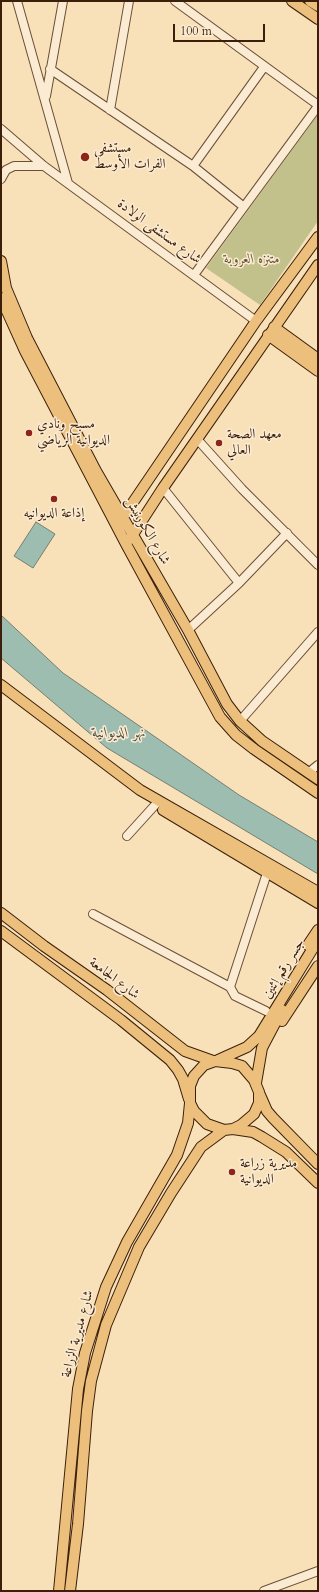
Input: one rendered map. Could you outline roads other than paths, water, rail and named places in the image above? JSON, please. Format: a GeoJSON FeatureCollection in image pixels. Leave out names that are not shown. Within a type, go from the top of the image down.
{"type":"FeatureCollection","features":[{"type":"Feature","properties":{"kind":"main road"},"geometry":{"type":"LineString","coordinates":[[292,1],[318,20]]}},
{"type":"Feature","properties":{"kind":"main road"},"geometry":{"type":"LineString","coordinates":[[310,1],[318,6]]}},
{"type":"Feature","properties":{"kind":"main road"},"geometry":{"type":"LineString","coordinates":[[120,522],[256,321],[314,246],[318,237]]}},
{"type":"Feature","properties":{"kind":"main road","name":"شارع الكورنيش"},"geometry":{"type":"LineString","coordinates":[[1,261],[6,288],[27,338],[120,522],[126,544],[220,717],[236,735],[254,749],[318,793]]}},
{"type":"Feature","properties":{"kind":"main road"},"geometry":{"type":"LineString","coordinates":[[126,544],[271,331],[318,265]]}},
{"type":"Feature","properties":{"kind":"main road","name":"شارع الكورنيش"},"geometry":{"type":"LineString","coordinates":[[1,298],[25,351],[120,522],[132,535],[188,630],[232,712],[262,741],[318,779]]}},
{"type":"Feature","properties":{"kind":"main road"},"geometry":{"type":"LineString","coordinates":[[271,331],[318,359]]}},
{"type":"Feature","properties":{"kind":"main road"},"geometry":{"type":"LineString","coordinates":[[271,331],[318,371]]}},
{"type":"Feature","properties":{"kind":"main road"},"geometry":{"type":"LineString","coordinates":[[198,407],[213,416]]}},
{"type":"Feature","properties":{"kind":"main road"},"geometry":{"type":"LineString","coordinates":[[164,615],[175,608]]}},
{"type":"Feature","properties":{"kind":"main road"},"geometry":{"type":"LineString","coordinates":[[1,685],[140,790],[170,815],[318,904]]}},
{"type":"Feature","properties":{"kind":"main road"},"geometry":{"type":"LineString","coordinates":[[220,717],[232,712]]}},
{"type":"Feature","properties":{"kind":"main road"},"geometry":{"type":"LineString","coordinates":[[254,749],[262,741]]}},
{"type":"Feature","properties":{"kind":"main road"},"geometry":{"type":"LineString","coordinates":[[140,790],[318,892]]}},
{"type":"Feature","properties":{"kind":"main road","name":"شارع الجامعة"},"geometry":{"type":"LineString","coordinates":[[1,913],[44,946],[107,990],[185,1051],[215,1061]]}},
{"type":"Feature","properties":{"kind":"main road"},"geometry":{"type":"LineString","coordinates":[[318,930],[273,1013],[258,1036],[251,1044],[240,1050],[204,1065],[196,1072],[190,1086],[190,1101],[194,1111],[207,1124],[253,1132],[286,1152],[318,1183]]}},
{"type":"Feature","properties":{"kind":"main road","name":"شارع الجامعة"},"geometry":{"type":"LineString","coordinates":[[1,931],[121,1020],[170,1060],[183,1079],[190,1101]]}},
{"type":"Feature","properties":{"kind":"main road","name":"جسر رقم إثنين"},"geometry":{"type":"LineString","coordinates":[[273,1013],[318,940]]}},
{"type":"Feature","properties":{"kind":"main road","name":"جسر رقم إثنين"},"geometry":{"type":"LineString","coordinates":[[273,1013],[318,950]]}},
{"type":"Feature","properties":{"kind":"main road"},"geometry":{"type":"LineString","coordinates":[[259,1061],[267,1045],[318,966]]}},
{"type":"Feature","properties":{"kind":"main road"},"geometry":{"type":"LineString","coordinates":[[256,1083],[259,1061],[273,1013]]}},
{"type":"Feature","properties":{"kind":"main road"},"geometry":{"type":"LineString","coordinates":[[215,1061],[242,1066],[256,1083],[267,1110],[318,1164]]}},
{"type":"Feature","properties":{"kind":"main road"},"geometry":{"type":"LineString","coordinates":[[229,1129],[241,1125],[254,1114],[259,1103],[260,1095]]}},
{"type":"Feature","properties":{"kind":"main road","name":"شارع مديرية الزراعة"},"geometry":{"type":"LineString","coordinates":[[59,1591],[78,1388],[84,1354],[94,1318],[106,1287],[127,1242],[177,1155],[188,1123],[190,1101]]}},
{"type":"Feature","properties":{"kind":"main road","name":"شارع مديرية الزراعة"},"geometry":{"type":"LineString","coordinates":[[70,1591],[91,1381],[106,1325],[139,1247],[171,1193],[201,1147],[229,1129]]}},
{"type":"Feature","properties":{"kind":"main road"},"geometry":{"type":"LineString","coordinates":[[67,1510],[79,1512]]}},
{"type":"Feature","properties":{"kind":"street"},"geometry":{"type":"LineString","coordinates":[[17,1],[46,99],[68,183]]}},
{"type":"Feature","properties":{"kind":"street"},"geometry":{"type":"LineString","coordinates":[[46,99],[63,1]]}},
{"type":"Feature","properties":{"kind":"street"},"geometry":{"type":"LineString","coordinates":[[110,110],[129,1]]}},
{"type":"Feature","properties":{"kind":"street"},"geometry":{"type":"LineString","coordinates":[[175,1],[318,106],[194,275]]}},
{"type":"Feature","properties":{"kind":"street"},"geometry":{"type":"LineString","coordinates":[[193,166],[264,67]]}},
{"type":"Feature","properties":{"kind":"street"},"geometry":{"type":"LineString","coordinates":[[50,69],[193,166],[244,207]]}},
{"type":"Feature","properties":{"kind":"street","name":"شارع مستشفى الولادة"},"geometry":{"type":"LineString","coordinates":[[1,129],[44,166],[256,321]]}},
{"type":"Feature","properties":{"kind":"street"},"geometry":{"type":"LineString","coordinates":[[1,180],[6,170],[14,166],[44,166]]}},
{"type":"Feature","properties":{"kind":"street"},"geometry":{"type":"LineString","coordinates":[[197,439],[242,488],[318,565]]}},
{"type":"Feature","properties":{"kind":"street"},"geometry":{"type":"LineString","coordinates":[[163,488],[239,583]]}},
{"type":"Feature","properties":{"kind":"street"},"geometry":{"type":"LineString","coordinates":[[188,630],[239,583],[287,533]]}},
{"type":"Feature","properties":{"kind":"street"},"geometry":{"type":"LineString","coordinates":[[240,721],[318,632]]}},
{"type":"Feature","properties":{"kind":"street"},"geometry":{"type":"LineString","coordinates":[[308,773],[318,765]]}},
{"type":"Feature","properties":{"kind":"street"},"geometry":{"type":"LineString","coordinates":[[127,836],[156,804]]}},
{"type":"Feature","properties":{"kind":"street"},"geometry":{"type":"LineString","coordinates":[[230,987],[267,873]]}},
{"type":"Feature","properties":{"kind":"street"},"geometry":{"type":"LineString","coordinates":[[94,914],[230,987],[235,996],[273,1013]]}},
{"type":"Feature","properties":{"kind":"street"},"geometry":{"type":"LineString","coordinates":[[264,1591],[318,1571]]}},
{"type":"Feature","properties":{"kind":"water"},"geometry":{"type":"Polygon","coordinates":[[[36,522],[55,534],[33,568],[14,556],[36,522]]]}},
{"type":"Feature","properties":{"kind":"water","name":"نهر الديوانية"},"geometry":{"type":"Polygon","coordinates":[[[1,615],[63,673],[239,795],[318,842],[318,874],[107,748],[1,658],[1,615]]]}},
{"type":"Feature","properties":{"kind":"place","name":"مستشفى الفرات الأوسط"},"geometry":{"type":"Point","coordinates":[85,157]}},
{"type":"Feature","properties":{"kind":"place","name":"مسبح ونادي الديوانية الرياضي"},"geometry":{"type":"Point","coordinates":[29,433]}},
{"type":"Feature","properties":{"kind":"place","name":"معهد الصحة العالي"},"geometry":{"type":"Point","coordinates":[219,443]}},
{"type":"Feature","properties":{"kind":"place","name":"إذاعة الديوانيه"},"geometry":{"type":"Point","coordinates":[54,499]}},
{"type":"Feature","properties":{"kind":"place","name":"مديرية زراعة الديوانية"},"geometry":{"type":"Point","coordinates":[232,1172]}},
{"type":"Feature","properties":{"kind":"park label","name":"متنزه العروبة"},"geometry":{"type":"Point","coordinates":[252,260]}}]}
